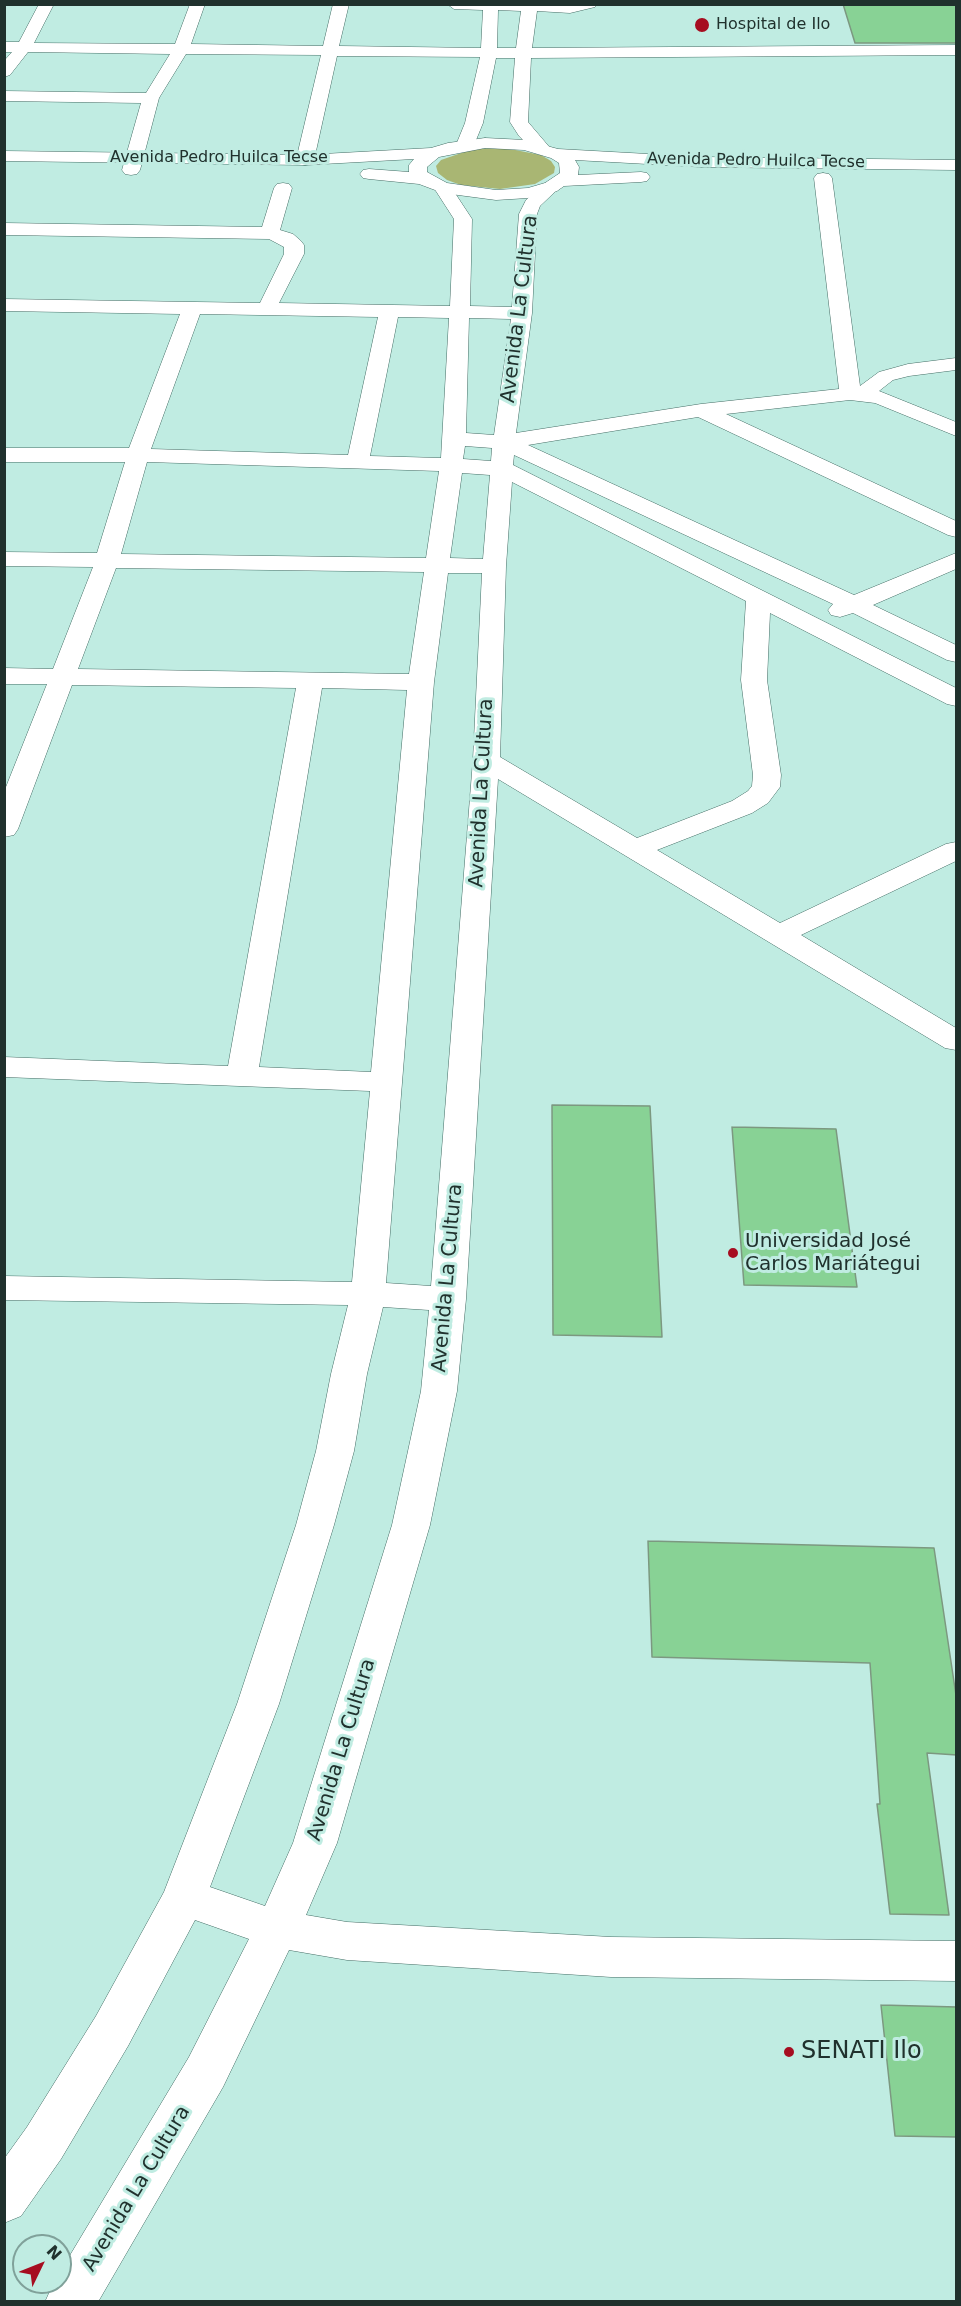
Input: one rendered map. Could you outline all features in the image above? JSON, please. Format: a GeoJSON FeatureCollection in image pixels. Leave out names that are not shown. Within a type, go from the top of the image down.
{"type":"FeatureCollection","features":[{"type":"Feature","properties":{"kind":"street"},"geometry":{"type":"LineString","coordinates":[[4,72],[24,47],[47,4]]}},
{"type":"Feature","properties":{"kind":"street"},"geometry":{"type":"LineString","coordinates":[[133,164],[151,98],[181,49],[198,4]]}},
{"type":"Feature","properties":{"kind":"street"},"geometry":{"type":"LineString","coordinates":[[305,160],[340,4]]}},
{"type":"Feature","properties":{"kind":"street"},"geometry":{"type":"LineString","coordinates":[[454,4],[570,8],[590,4]]}},
{"type":"Feature","properties":{"kind":"street"},"geometry":{"type":"LineString","coordinates":[[465,145],[474,123],[489,53],[491,5]]}},
{"type":"Feature","properties":{"kind":"street"},"geometry":{"type":"LineString","coordinates":[[530,5],[523,53],[519,122],[553,168]]}},
{"type":"Feature","properties":{"kind":"street"},"geometry":{"type":"LineString","coordinates":[[4,47],[489,53],[957,50]]}},
{"type":"Feature","properties":{"kind":"street"},"geometry":{"type":"LineString","coordinates":[[4,96],[151,98]]}},
{"type":"Feature","properties":{"kind":"street","name":"Avenida Pedro Huilca Tecse"},"geometry":{"type":"LineString","coordinates":[[4,168],[305,160],[433,153],[465,145],[506,143],[553,168],[641,177],[957,179]]}},
{"type":"Feature","properties":{"kind":"street"},"geometry":{"type":"LineString","coordinates":[[4,2200],[44,2143],[112,2031],[184,1897],[258,1704],[315,1525],[334,1451],[368,1294],[421,682],[452,452],[460,313],[463,219],[433,183],[418,172],[418,165],[433,153]]}},
{"type":"Feature","properties":{"kind":"street","name":"Avenida Pedro Huilca Tecse"},"geometry":{"type":"LineString","coordinates":[[4,156],[370,174],[496,195],[528,192],[553,168],[702,162],[957,165]]}},
{"type":"Feature","properties":{"kind":"street","name":"Avenida La Cultura"},"geometry":{"type":"LineString","coordinates":[[70,2301],[206,2072],[277,1929],[315,1843],[411,1525],[438,1391],[448,1299],[486,760],[494,566],[504,456],[522,313],[528,214],[553,168]]}},
{"type":"Feature","properties":{"kind":"street"},"geometry":{"type":"LineString","coordinates":[[823,178],[857,394]]}},
{"type":"Feature","properties":{"kind":"street"},"geometry":{"type":"LineString","coordinates":[[270,233],[283,188]]}},
{"type":"Feature","properties":{"kind":"street"},"geometry":{"type":"LineString","coordinates":[[4,229],[270,233],[286,238],[294,245],[294,254],[266,309]]}},
{"type":"Feature","properties":{"kind":"street"},"geometry":{"type":"LineString","coordinates":[[4,305],[522,313]]}},
{"type":"Feature","properties":{"kind":"street"},"geometry":{"type":"LineString","coordinates":[[4,829],[107,561],[138,455],[192,308]]}},
{"type":"Feature","properties":{"kind":"street"},"geometry":{"type":"LineString","coordinates":[[357,463],[389,312]]}},
{"type":"Feature","properties":{"kind":"street"},"geometry":{"type":"LineString","coordinates":[[857,394],[886,376],[908,370],[957,364]]}},
{"type":"Feature","properties":{"kind":"street"},"geometry":{"type":"LineString","coordinates":[[4,455],[138,455],[357,463],[452,452],[504,456],[701,410],[857,394],[879,397],[957,430]]}},
{"type":"Feature","properties":{"kind":"street"},"geometry":{"type":"LineString","coordinates":[[701,410],[957,530]]}},
{"type":"Feature","properties":{"kind":"street"},"geometry":{"type":"LineString","coordinates":[[504,456],[758,596],[957,698]]}},
{"type":"Feature","properties":{"kind":"street"},"geometry":{"type":"LineString","coordinates":[[504,456],[854,604],[957,656]]}},
{"type":"Feature","properties":{"kind":"street"},"geometry":{"type":"LineString","coordinates":[[4,559],[494,566]]}},
{"type":"Feature","properties":{"kind":"street"},"geometry":{"type":"LineString","coordinates":[[809,623],[957,560]]}},
{"type":"Feature","properties":{"kind":"street"},"geometry":{"type":"LineString","coordinates":[[635,849],[742,807],[758,797],[766,787],[767,775],[754,680],[758,596]]}},
{"type":"Feature","properties":{"kind":"street"},"geometry":{"type":"LineString","coordinates":[[4,676],[421,682]]}},
{"type":"Feature","properties":{"kind":"street"},"geometry":{"type":"LineString","coordinates":[[242,1076],[310,681]]}},
{"type":"Feature","properties":{"kind":"street"},"geometry":{"type":"LineString","coordinates":[[486,760],[957,1041]]}},
{"type":"Feature","properties":{"kind":"street"},"geometry":{"type":"LineString","coordinates":[[778,935],[957,850]]}},
{"type":"Feature","properties":{"kind":"street"},"geometry":{"type":"LineString","coordinates":[[4,1067],[386,1082]]}},
{"type":"Feature","properties":{"kind":"street"},"geometry":{"type":"LineString","coordinates":[[4,1288],[368,1294],[448,1299]]}},
{"type":"Feature","properties":{"kind":"street"},"geometry":{"type":"LineString","coordinates":[[184,1897],[277,1929],[347,1941],[611,1957],[957,1961]]}},
{"type":"Feature","properties":{"kind":"green space"},"geometry":{"type":"Polygon","coordinates":[[[490,148],[541,155],[551,161],[555,167],[554,173],[535,184],[500,189],[461,185],[447,180],[438,173],[436,166],[441,160],[470,150],[490,148]]]}},
{"type":"Feature","properties":{"kind":"building"},"geometry":{"type":"Polygon","coordinates":[[[843,4],[957,4],[957,43],[855,43],[843,4]]]}},
{"type":"Feature","properties":{"kind":"building"},"geometry":{"type":"Polygon","coordinates":[[[552,1105],[650,1106],[662,1337],[553,1335],[552,1105]]]}},
{"type":"Feature","properties":{"kind":"building"},"geometry":{"type":"Polygon","coordinates":[[[732,1127],[836,1129],[857,1287],[744,1285],[732,1127]]]}},
{"type":"Feature","properties":{"kind":"building"},"geometry":{"type":"Polygon","coordinates":[[[648,1541],[934,1548],[957,1702],[957,1755],[927,1753],[949,1915],[890,1914],[877,1804],[880,1804],[870,1663],[652,1657],[648,1541]]]}},
{"type":"Feature","properties":{"kind":"building"},"geometry":{"type":"Polygon","coordinates":[[[881,2005],[957,2007],[957,2137],[895,2136],[881,2005]]]}},
{"type":"Feature","properties":{"kind":"place","name":"Hospital de Ilo"},"geometry":{"type":"Point","coordinates":[702,25]}},
{"type":"Feature","properties":{"kind":"place","name":"Universidad José Carlos Mariátegui"},"geometry":{"type":"Point","coordinates":[733,1253]}},
{"type":"Feature","properties":{"kind":"place","name":"SENATI Ilo"},"geometry":{"type":"Point","coordinates":[789,2052]}}]}
